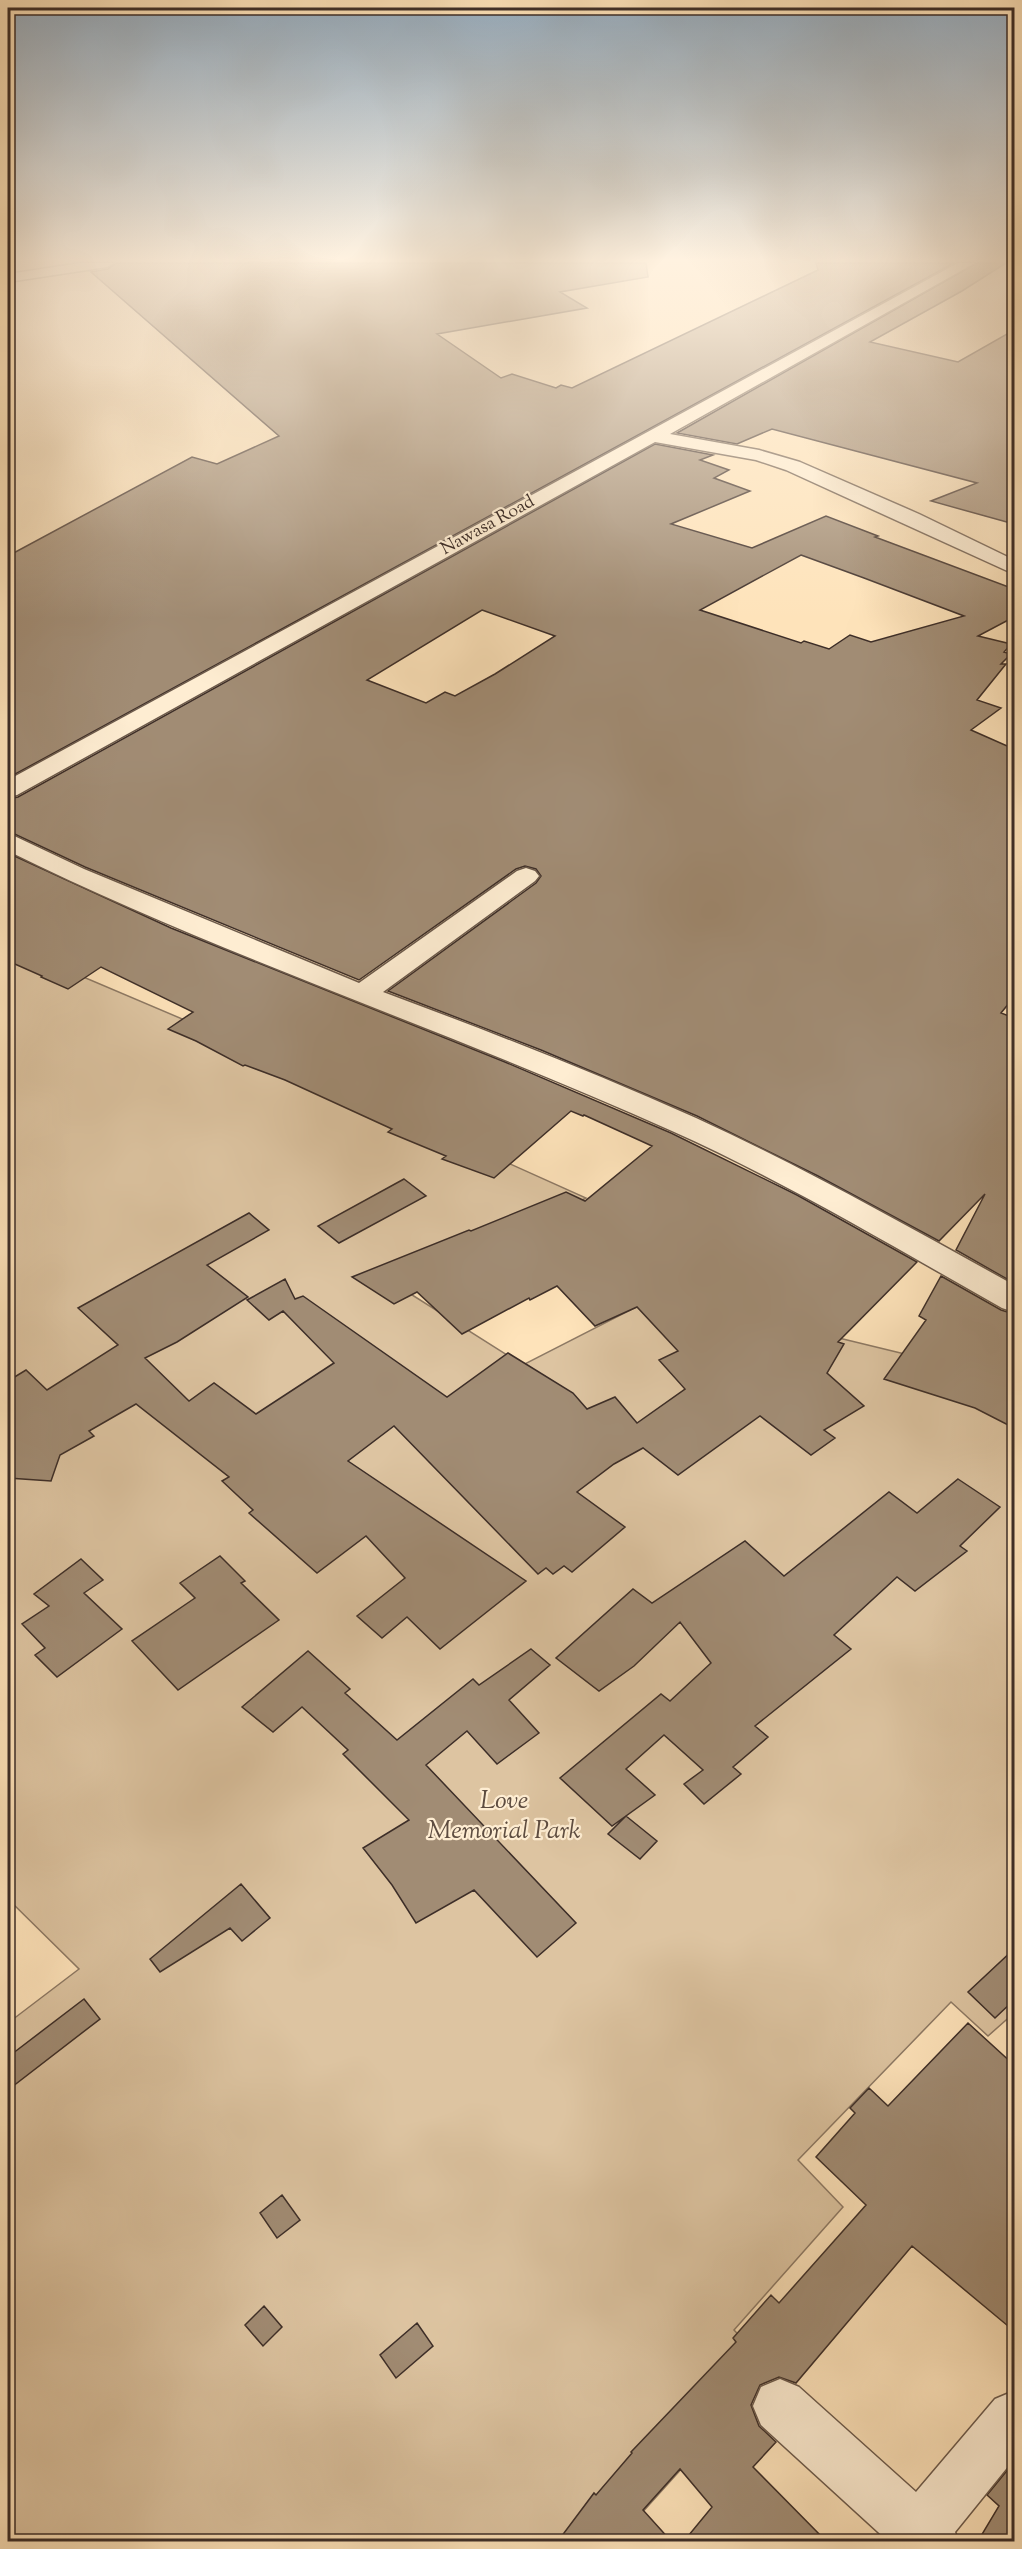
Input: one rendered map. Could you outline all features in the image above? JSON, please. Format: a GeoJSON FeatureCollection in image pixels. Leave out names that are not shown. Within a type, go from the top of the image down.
{"type":"FeatureCollection","features":[{"type":"Feature","properties":{"kind":"street","name":"Nawasa Road"},"geometry":{"type":"LineString","coordinates":[[8,790],[750,382]]}},
{"type":"Feature","properties":{"kind":"street"},"geometry":{"type":"LineString","coordinates":[[652,436],[759,455],[793,466],[912,518],[1014,568]]}},
{"type":"Feature","properties":{"kind":"street"},"geometry":{"type":"LineString","coordinates":[[8,841],[96,883],[310,974],[483,1039],[686,1125],[819,1191],[1014,1300]]}},
{"type":"Feature","properties":{"kind":"street"},"geometry":{"type":"LineString","coordinates":[[363,993],[526,876]]}},
{"type":"Feature","properties":{"kind":"street"},"geometry":{"type":"LineString","coordinates":[[780,2406],[926,2536],[1014,2418]]}},
{"type":"Feature","properties":{"kind":"green space","name":"Love Memorial Park"},"geometry":{"type":"Polygon","coordinates":[[[8,945],[267,1055],[586,1198],[409,1293],[523,1365],[681,1284],[797,1331],[843,1339],[950,1365],[1014,1403],[1014,2013],[988,2036],[951,2002],[798,2160],[843,2207],[734,2330],[771,2369],[631,2525],[621,2541],[8,2541],[8,2023],[79,1969],[8,1899],[8,945]]]}},
{"type":"Feature","properties":{"kind":"building"},"geometry":{"type":"Polygon","coordinates":[[[217,382],[537,382],[556,388],[561,385],[572,388],[585,382],[735,382],[8,778],[8,556],[192,457],[217,464],[279,436],[217,382]]]}},
{"type":"Feature","properties":{"kind":"building"},"geometry":{"type":"Polygon","coordinates":[[[767,382],[1014,382],[1014,524],[931,501],[977,483],[772,429],[737,444],[677,433],[767,382]]]}},
{"type":"Feature","properties":{"kind":"building"},"geometry":{"type":"Polygon","coordinates":[[[655,444],[713,455],[700,460],[729,470],[714,478],[750,491],[671,524],[752,548],[826,516],[878,536],[875,537],[1014,589],[1014,617],[978,636],[1011,644],[1004,652],[1011,654],[1001,664],[1006,664],[977,700],[1001,708],[971,730],[1014,749],[1014,997],[1001,1013],[1014,1018],[1014,1283],[956,1250],[985,1194],[939,1241],[818,1176],[697,1116],[541,1050],[388,991],[536,883],[541,876],[536,869],[525,866],[516,869],[359,980],[85,867],[8,831],[8,799],[18,797],[655,444]],[[801,555],[700,610],[801,643],[804,641],[829,649],[850,635],[871,642],[964,616],[864,578],[801,555]],[[482,610],[367,680],[426,703],[445,692],[455,696],[555,636],[482,610]]]}},
{"type":"Feature","properties":{"kind":"building"},"geometry":{"type":"Polygon","coordinates":[[[8,853],[171,928],[505,1062],[671,1133],[797,1195],[917,1262],[838,1342],[844,1344],[827,1373],[864,1406],[824,1430],[835,1438],[811,1455],[760,1416],[678,1475],[643,1448],[614,1464],[577,1492],[625,1527],[572,1572],[564,1566],[553,1574],[546,1568],[538,1574],[394,1426],[348,1461],[526,1581],[440,1649],[407,1617],[382,1638],[357,1616],[405,1578],[366,1536],[317,1573],[249,1513],[253,1510],[222,1481],[229,1477],[136,1404],[89,1431],[94,1436],[60,1455],[51,1481],[8,1478],[8,1381],[26,1370],[47,1390],[118,1345],[78,1308],[249,1213],[269,1230],[207,1265],[248,1297],[177,1342],[145,1358],[189,1401],[214,1383],[256,1414],[334,1363],[283,1311],[269,1320],[247,1300],[285,1279],[295,1299],[303,1296],[447,1397],[508,1353],[573,1393],[587,1409],[615,1397],[637,1423],[685,1389],[659,1360],[678,1351],[637,1307],[595,1326],[557,1286],[530,1300],[529,1298],[462,1334],[417,1292],[394,1304],[352,1277],[566,1192],[585,1201],[652,1146],[571,1111],[494,1178],[442,1159],[446,1156],[388,1132],[392,1129],[285,1080],[243,1066],[168,1029],[193,1012],[101,967],[68,989],[41,977],[8,961],[8,853]]]}},
{"type":"Feature","properties":{"kind":"building"},"geometry":{"type":"Polygon","coordinates":[[[404,1179],[426,1196],[339,1243],[318,1226],[404,1179]]]}},
{"type":"Feature","properties":{"kind":"building"},"geometry":{"type":"Polygon","coordinates":[[[941,1276],[1001,1310],[1014,1314],[1014,1428],[975,1408],[884,1379],[926,1320],[919,1316],[941,1276]]]}},
{"type":"Feature","properties":{"kind":"building"},"geometry":{"type":"Polygon","coordinates":[[[958,1479],[1000,1507],[960,1546],[967,1551],[915,1591],[897,1577],[834,1635],[851,1649],[755,1726],[768,1737],[733,1767],[741,1774],[704,1804],[684,1784],[703,1770],[664,1735],[626,1769],[655,1795],[612,1826],[560,1778],[661,1694],[670,1701],[711,1663],[680,1622],[634,1666],[599,1691],[556,1658],[633,1589],[652,1603],[745,1541],[784,1576],[889,1492],[917,1513],[958,1479]]]}},
{"type":"Feature","properties":{"kind":"building"},"geometry":{"type":"Polygon","coordinates":[[[220,1556],[245,1581],[241,1583],[279,1620],[178,1690],[132,1641],[195,1598],[180,1583],[220,1556]]]}},
{"type":"Feature","properties":{"kind":"building"},"geometry":{"type":"Polygon","coordinates":[[[81,1559],[103,1580],[84,1593],[122,1629],[57,1677],[35,1655],[45,1648],[22,1624],[49,1606],[34,1594],[81,1559]]]}},
{"type":"Feature","properties":{"kind":"building"},"geometry":{"type":"Polygon","coordinates":[[[531,1649],[550,1665],[509,1700],[539,1733],[497,1764],[467,1731],[426,1765],[576,1923],[537,1957],[474,1890],[416,1923],[392,1885],[363,1848],[409,1820],[343,1754],[348,1750],[302,1707],[273,1732],[242,1707],[308,1651],[350,1689],[345,1693],[397,1740],[473,1679],[479,1685],[531,1649]]]}},
{"type":"Feature","properties":{"kind":"building"},"geometry":{"type":"Polygon","coordinates":[[[626,1816],[657,1841],[640,1859],[608,1834],[626,1816]]]}},
{"type":"Feature","properties":{"kind":"building"},"geometry":{"type":"Polygon","coordinates":[[[241,1884],[270,1918],[242,1941],[230,1928],[160,1972],[150,1959],[241,1884]]]}},
{"type":"Feature","properties":{"kind":"building"},"geometry":{"type":"Polygon","coordinates":[[[1014,1949],[1014,2000],[995,2018],[968,1992],[1014,1949]]]}},
{"type":"Feature","properties":{"kind":"building"},"geometry":{"type":"Polygon","coordinates":[[[84,1999],[100,2019],[8,2090],[8,2057],[84,1999]]]}},
{"type":"Feature","properties":{"kind":"building"},"geometry":{"type":"Polygon","coordinates":[[[968,2023],[1014,2065],[1014,2331],[912,2246],[796,2383],[779,2377],[760,2385],[751,2405],[759,2426],[776,2442],[753,2467],[826,2541],[684,2541],[712,2507],[680,2469],[643,2510],[671,2541],[558,2541],[594,2493],[596,2495],[631,2452],[736,2342],[733,2338],[771,2295],[779,2303],[866,2205],[816,2157],[855,2113],[850,2108],[869,2088],[888,2106],[968,2023]]]}},
{"type":"Feature","properties":{"kind":"building"},"geometry":{"type":"Polygon","coordinates":[[[282,2195],[300,2220],[277,2238],[260,2213],[282,2195]]]}},
{"type":"Feature","properties":{"kind":"building"},"geometry":{"type":"Polygon","coordinates":[[[264,2306],[282,2327],[263,2346],[245,2325],[264,2306]]]}},
{"type":"Feature","properties":{"kind":"building"},"geometry":{"type":"Polygon","coordinates":[[[417,2323],[433,2346],[396,2378],[380,2355],[417,2323]]]}},
{"type":"Feature","properties":{"kind":"building"},"geometry":{"type":"Polygon","coordinates":[[[1014,2462],[1014,2541],[978,2541],[999,2506],[987,2495],[1014,2462]]]}}]}
